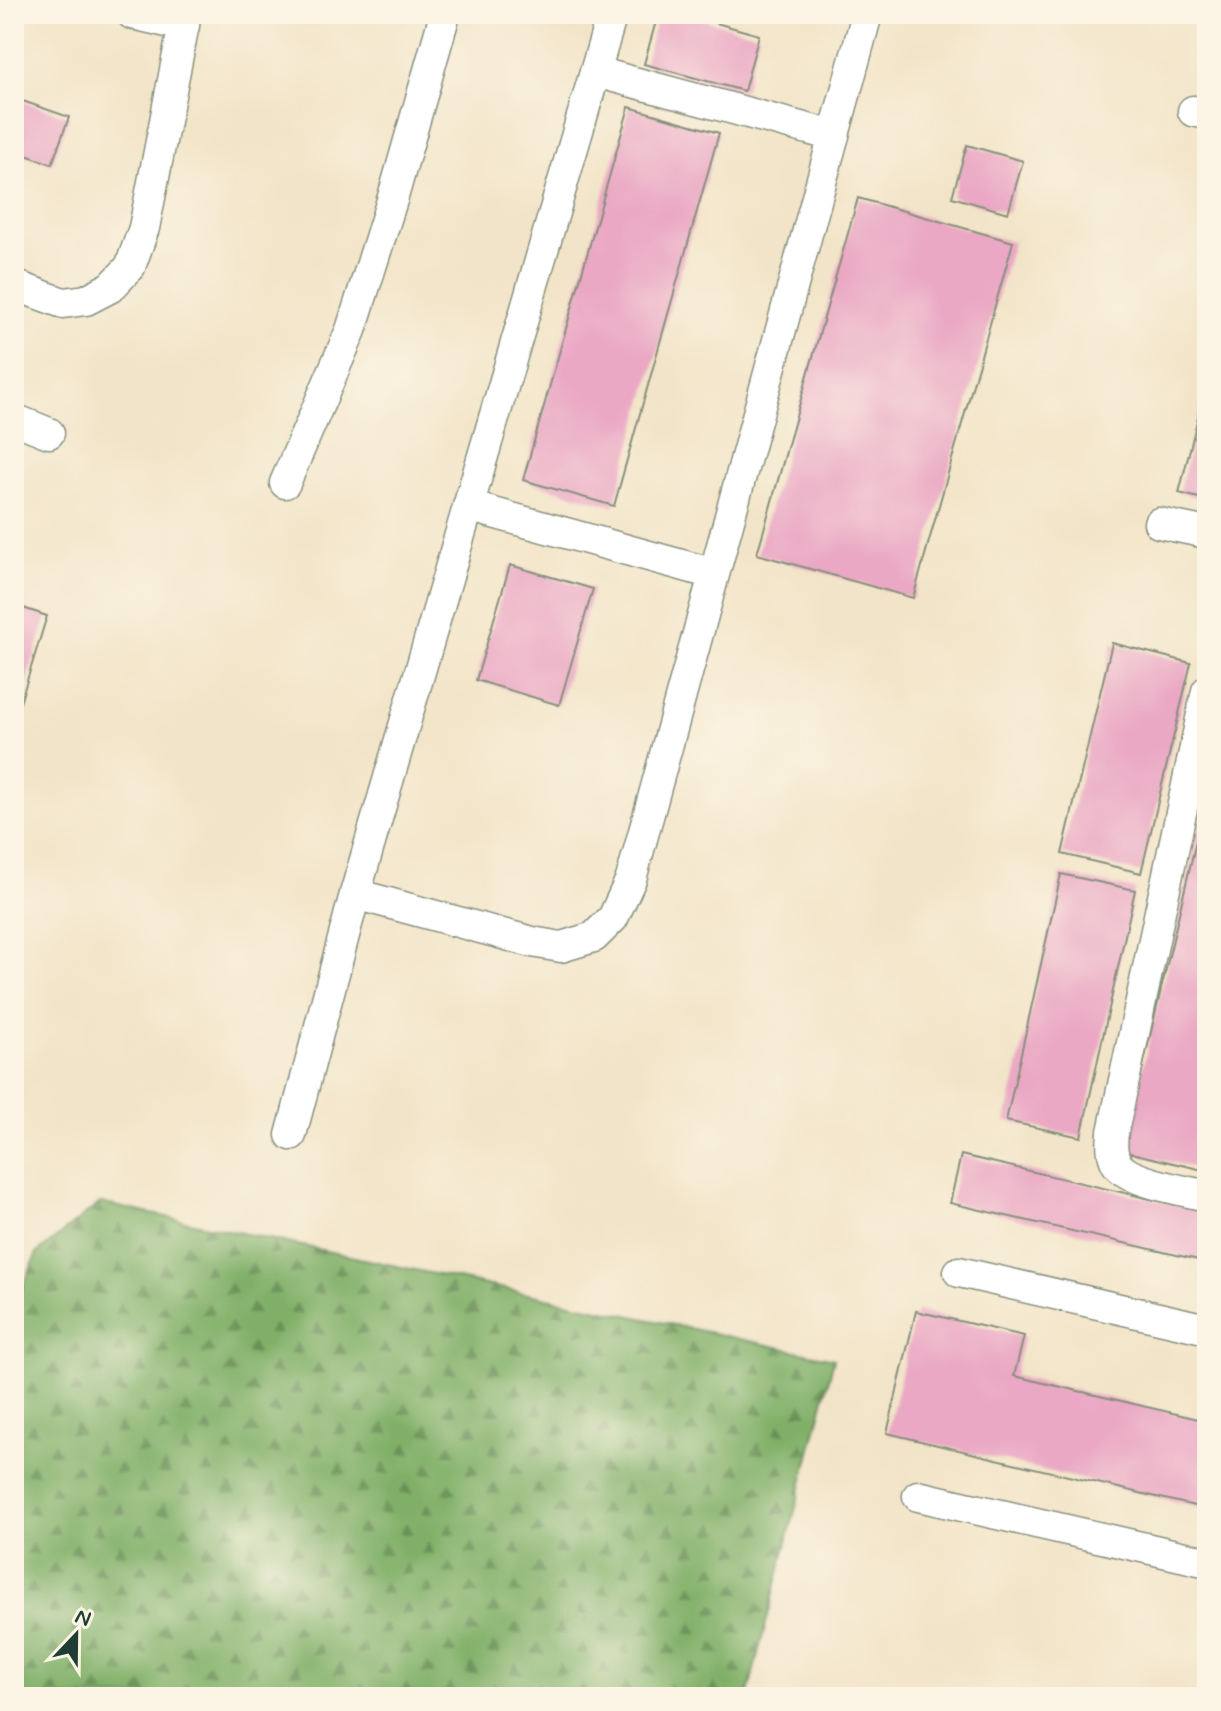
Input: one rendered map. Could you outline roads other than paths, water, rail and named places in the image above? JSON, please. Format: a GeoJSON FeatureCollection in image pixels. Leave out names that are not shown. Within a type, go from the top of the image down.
{"type":"FeatureCollection","features":[{"type":"Feature","properties":{"kind":"street"},"geometry":{"type":"LineString","coordinates":[[14,285],[63,303],[86,300],[111,287],[130,267],[144,228],[185,20],[132,14]]}},
{"type":"Feature","properties":{"kind":"street"},"geometry":{"type":"LineString","coordinates":[[285,483],[351,330],[445,14]]}},
{"type":"Feature","properties":{"kind":"street"},"geometry":{"type":"LineString","coordinates":[[291,1135],[355,894],[612,14]]}},
{"type":"Feature","properties":{"kind":"street"},"geometry":{"type":"LineString","coordinates":[[355,894],[561,947],[594,937],[613,918],[631,879],[867,14]]}},
{"type":"Feature","properties":{"kind":"street"},"geometry":{"type":"LineString","coordinates":[[596,72],[834,136]]}},
{"type":"Feature","properties":{"kind":"street"},"geometry":{"type":"LineString","coordinates":[[14,419],[49,433]]}},
{"type":"Feature","properties":{"kind":"street"},"geometry":{"type":"LineString","coordinates":[[468,506],[714,574]]}},
{"type":"Feature","properties":{"kind":"street"},"geometry":{"type":"LineString","coordinates":[[1159,523],[1207,533]]}},
{"type":"Feature","properties":{"kind":"street"},"geometry":{"type":"LineString","coordinates":[[1207,691],[1112,1145],[1113,1156],[1127,1173],[1207,1196]]}},
{"type":"Feature","properties":{"kind":"street"},"geometry":{"type":"LineString","coordinates":[[959,1272],[1207,1329]]}},
{"type":"Feature","properties":{"kind":"street"},"geometry":{"type":"LineString","coordinates":[[918,1496],[1207,1562]]}}]}
